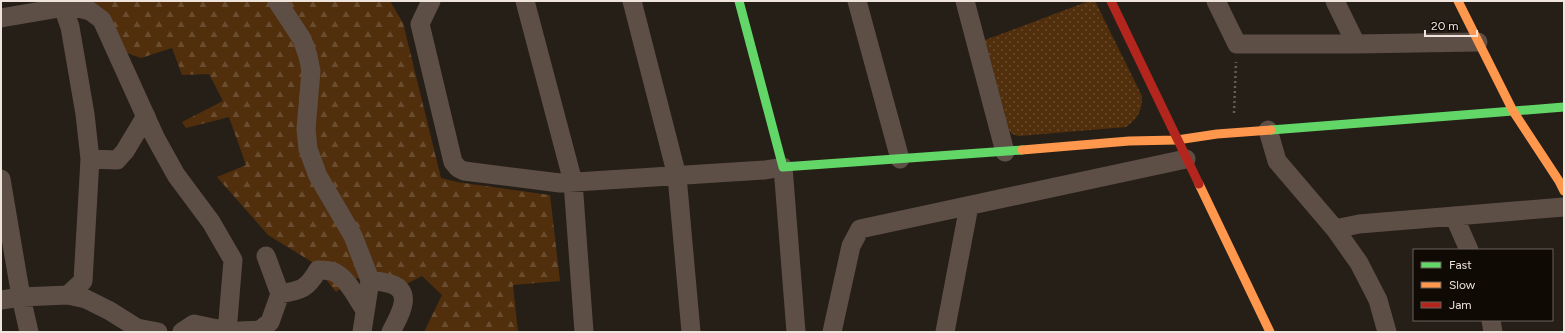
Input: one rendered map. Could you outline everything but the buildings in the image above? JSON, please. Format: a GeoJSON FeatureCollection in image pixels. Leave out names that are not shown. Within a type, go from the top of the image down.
{"type":"FeatureCollection","features":[{"type":"Feature","properties":{"kind":"street"},"geometry":{"type":"LineString","coordinates":[[277,1],[302,38],[308,56],[311,71],[306,129],[308,149],[318,176],[353,236],[370,280],[364,310],[362,332]]}},
{"type":"Feature","properties":{"kind":"street"},"geometry":{"type":"LineString","coordinates":[[431,1],[420,24],[453,162],[458,168],[464,171],[560,183],[765,170],[783,167],[1004,152],[1130,141],[1177,140],[1218,134],[1564,107]]}},
{"type":"Feature","properties":{"kind":"street"},"geometry":{"type":"LineString","coordinates":[[525,1],[573,182],[584,332]]}},
{"type":"Feature","properties":{"kind":"street"},"geometry":{"type":"LineString","coordinates":[[632,1],[677,176],[691,332]]}},
{"type":"Feature","properties":{"kind":"street"},"geometry":{"type":"LineString","coordinates":[[739,1],[783,167],[796,332]]}},
{"type":"Feature","properties":{"kind":"street"},"geometry":{"type":"LineString","coordinates":[[857,1],[900,159]]}},
{"type":"Feature","properties":{"kind":"street"},"geometry":{"type":"LineString","coordinates":[[965,1],[1004,152]]}},
{"type":"Feature","properties":{"kind":"street"},"geometry":{"type":"LineString","coordinates":[[1111,1],[1270,332]]}},
{"type":"Feature","properties":{"kind":"street"},"geometry":{"type":"LineString","coordinates":[[1216,1],[1237,44],[1478,42]]}},
{"type":"Feature","properties":{"kind":"street"},"geometry":{"type":"LineString","coordinates":[[1335,1],[1356,44]]}},
{"type":"Feature","properties":{"kind":"street"},"geometry":{"type":"LineString","coordinates":[[1458,1],[1512,111],[1564,191]]}},
{"type":"Feature","properties":{"kind":"street"},"geometry":{"type":"LineString","coordinates":[[1,18],[62,4],[90,11],[102,20],[146,116],[176,175],[211,222],[233,260],[231,332]]}},
{"type":"Feature","properties":{"kind":"street"},"geometry":{"type":"LineString","coordinates":[[62,4],[70,27],[85,114],[90,159],[83,281],[68,295]]}},
{"type":"Feature","properties":{"kind":"street"},"geometry":{"type":"LineString","coordinates":[[90,159],[117,160],[126,151],[146,116]]}},
{"type":"Feature","properties":{"kind":"street"},"geometry":{"type":"LineString","coordinates":[[1268,130],[1277,161],[1335,229],[1359,263],[1378,300],[1387,332]]}},
{"type":"Feature","properties":{"kind":"street"},"geometry":{"type":"LineString","coordinates":[[832,332],[851,246],[860,229],[1186,159]]}},
{"type":"Feature","properties":{"kind":"street"},"geometry":{"type":"LineString","coordinates":[[1,179],[21,297],[30,332]]}},
{"type":"Feature","properties":{"kind":"street"},"geometry":{"type":"LineString","coordinates":[[945,332],[969,206]]}},
{"type":"Feature","properties":{"kind":"street"},"geometry":{"type":"LineString","coordinates":[[1335,229],[1359,224],[1564,207]]}},
{"type":"Feature","properties":{"kind":"street"},"geometry":{"type":"LineString","coordinates":[[1454,216],[1469,249]]}},
{"type":"Feature","properties":{"kind":"street"},"geometry":{"type":"LineString","coordinates":[[182,332],[194,324],[231,332],[260,330],[270,322],[280,294],[266,256]]}},
{"type":"Feature","properties":{"kind":"street"},"geometry":{"type":"LineString","coordinates":[[280,294],[300,290],[310,282],[318,270],[332,272],[346,282],[364,310]]}},
{"type":"Feature","properties":{"kind":"street"},"geometry":{"type":"LineString","coordinates":[[370,280],[392,284],[400,289],[404,298],[402,309],[391,332]]}},
{"type":"Feature","properties":{"kind":"street"},"geometry":{"type":"LineString","coordinates":[[1,300],[21,297],[68,295],[86,299],[110,310],[137,328],[158,332]]}},
{"type":"Feature","properties":{"kind":"street"},"geometry":{"type":"LineString","coordinates":[[1491,321],[1492,332]]}},
{"type":"Feature","properties":{"kind":"path"},"geometry":{"type":"LineString","coordinates":[[1234,120],[1237,44]]}},
{"type":"Feature","properties":{"kind":"green space"},"geometry":{"type":"Polygon","coordinates":[[[85,1],[390,1],[403,23],[441,178],[457,182],[550,195],[560,281],[513,285],[518,332],[424,332],[442,295],[422,276],[406,284],[373,276],[353,279],[336,292],[312,262],[268,235],[217,177],[246,165],[229,117],[186,128],[182,122],[223,101],[209,74],[182,75],[172,48],[141,58],[127,53],[108,13],[85,1]]]}},
{"type":"Feature","properties":{"kind":"green space"},"geometry":{"type":"Polygon","coordinates":[[[1089,1],[1095,1],[1142,96],[1138,114],[1126,127],[1019,136],[1012,134],[1009,130],[985,40],[1089,1]]]}},
{"type":"Feature","properties":{"kind":"traffic: fast"},"geometry":{"type":"LineString","coordinates":[[739,1],[783,167],[1022,150]]}},
{"type":"Feature","properties":{"kind":"traffic: fast"},"geometry":{"type":"LineString","coordinates":[[1271,130],[1564,107]]}},
{"type":"Feature","properties":{"kind":"traffic: slow"},"geometry":{"type":"LineString","coordinates":[[1458,1],[1513,111],[1564,191]]}},
{"type":"Feature","properties":{"kind":"traffic: slow"},"geometry":{"type":"LineString","coordinates":[[1022,150],[1129,141],[1177,140],[1217,134],[1271,130]]}},
{"type":"Feature","properties":{"kind":"traffic: slow"},"geometry":{"type":"LineString","coordinates":[[1199,184],[1270,332]]}},
{"type":"Feature","properties":{"kind":"traffic: jam"},"geometry":{"type":"LineString","coordinates":[[1111,1],[1199,184]]}}]}
